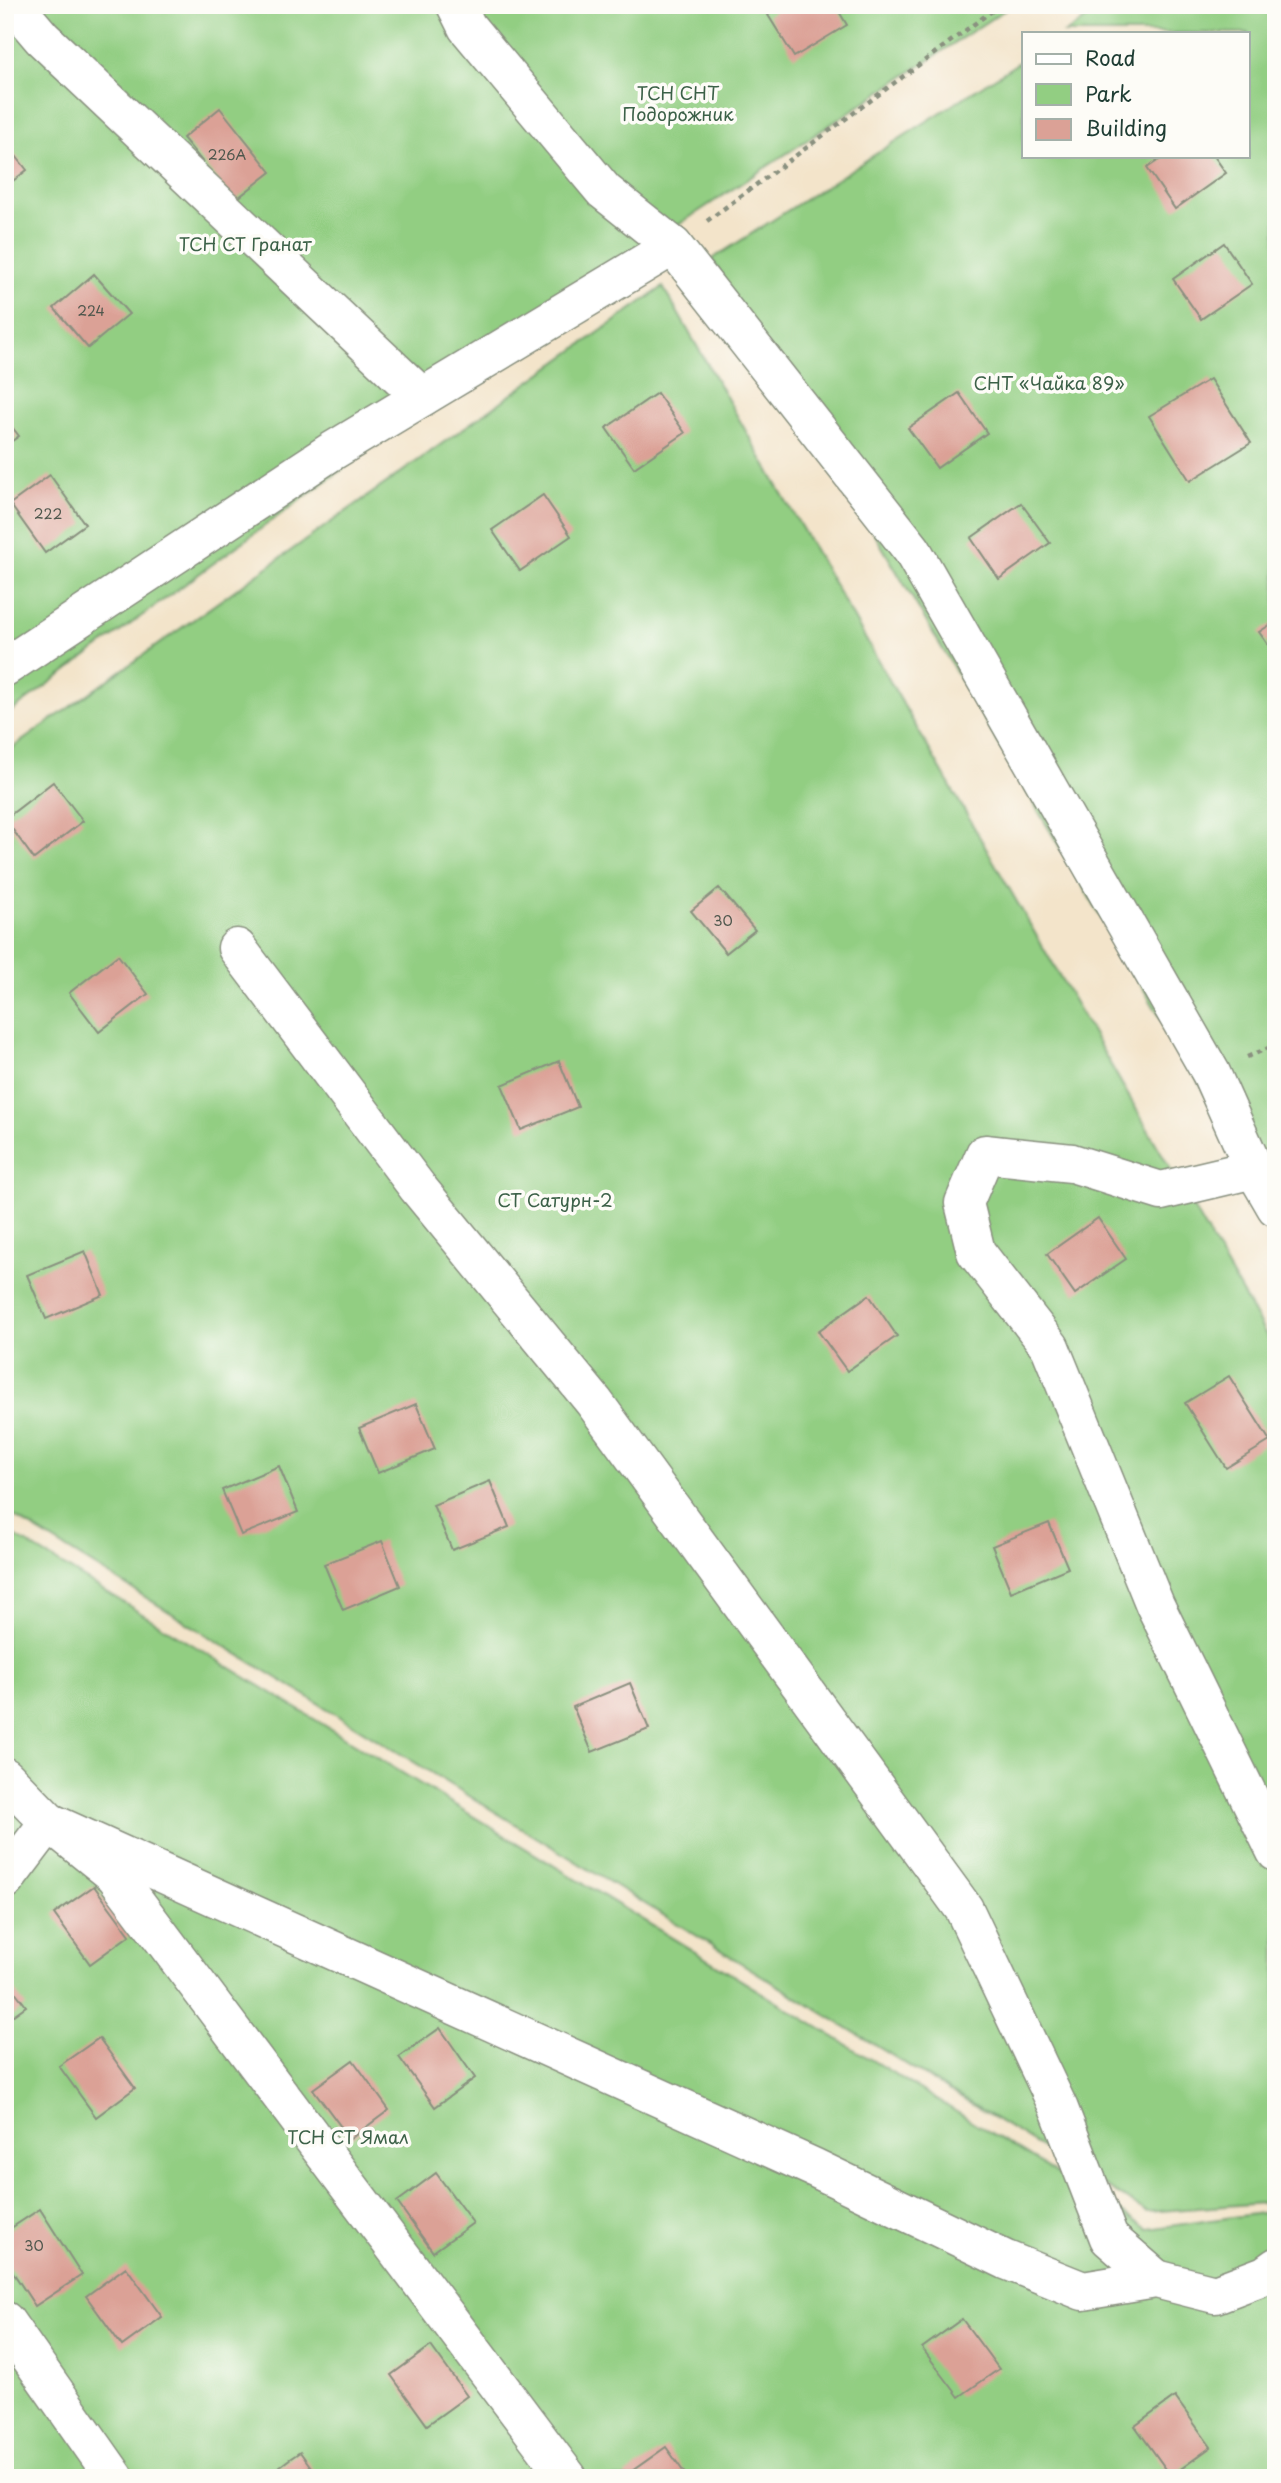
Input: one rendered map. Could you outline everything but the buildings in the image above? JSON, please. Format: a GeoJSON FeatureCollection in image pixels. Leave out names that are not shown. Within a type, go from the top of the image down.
{"type":"FeatureCollection","features":[{"type":"Feature","properties":{"kind":"street"},"geometry":{"type":"LineString","coordinates":[[14,5],[42,38],[422,397]]}},
{"type":"Feature","properties":{"kind":"street"},"geometry":{"type":"LineString","coordinates":[[456,5],[467,27],[604,191],[673,246],[912,550],[1211,1073],[1254,1169],[1276,1207]]}},
{"type":"Feature","properties":{"kind":"street"},"geometry":{"type":"LineString","coordinates":[[5,667],[329,453],[673,246]]}},
{"type":"Feature","properties":{"kind":"street"},"geometry":{"type":"LineString","coordinates":[[237,948],[418,1188],[594,1402],[964,1909],[1059,2109],[1109,2238],[1156,2279]]}},
{"type":"Feature","properties":{"kind":"street"},"geometry":{"type":"LineString","coordinates":[[1254,1169],[1161,1191],[1072,1163],[985,1154],[964,1203],[976,1252],[1050,1347],[1155,1605],[1276,1852]]}},
{"type":"Feature","properties":{"kind":"street"},"geometry":{"type":"LineString","coordinates":[[5,1777],[49,1822],[115,1875],[568,2478]]}},
{"type":"Feature","properties":{"kind":"street"},"geometry":{"type":"LineString","coordinates":[[49,1822],[814,2168],[1006,2260],[1083,2291],[1156,2279],[1215,2294],[1265,2275],[1276,2267]]}},
{"type":"Feature","properties":{"kind":"street"},"geometry":{"type":"LineString","coordinates":[[5,1880],[49,1822]]}},
{"type":"Feature","properties":{"kind":"street"},"geometry":{"type":"LineString","coordinates":[[5,2321],[115,2478]]}},
{"type":"Feature","properties":{"kind":"path"},"geometry":{"type":"LineString","coordinates":[[673,246],[1000,5]]}},
{"type":"Feature","properties":{"kind":"green space","name":"ТСН СТ Гранат"},"geometry":{"type":"Polygon","coordinates":[[[5,5],[443,5],[647,246],[5,716],[5,5]]]}},
{"type":"Feature","properties":{"kind":"green space","name":"ТСН СНТ Подорожник"},"geometry":{"type":"Polygon","coordinates":[[[468,5],[1012,5],[669,231],[611,180],[468,5]]]}},
{"type":"Feature","properties":{"kind":"green space","name":"СНТ «Чайка 89»"},"geometry":{"type":"Polygon","coordinates":[[[1108,5],[1276,5],[1276,1213],[712,259],[1022,60],[1022,158],[1250,158],[1250,32],[1067,32],[1108,5]]]}},
{"type":"Feature","properties":{"kind":"green space","name":"СТ Сатурн-2"},"geometry":{"type":"Polygon","coordinates":[[[663,287],[1276,1352],[1276,2202],[1147,2212],[5,1511],[5,753],[663,287]]]}},
{"type":"Feature","properties":{"kind":"green space","name":"ТСН СТ Ямал"},"geometry":{"type":"Polygon","coordinates":[[[5,1530],[1148,2229],[1276,2211],[1276,2478],[5,2478],[5,1530]]]}}]}
